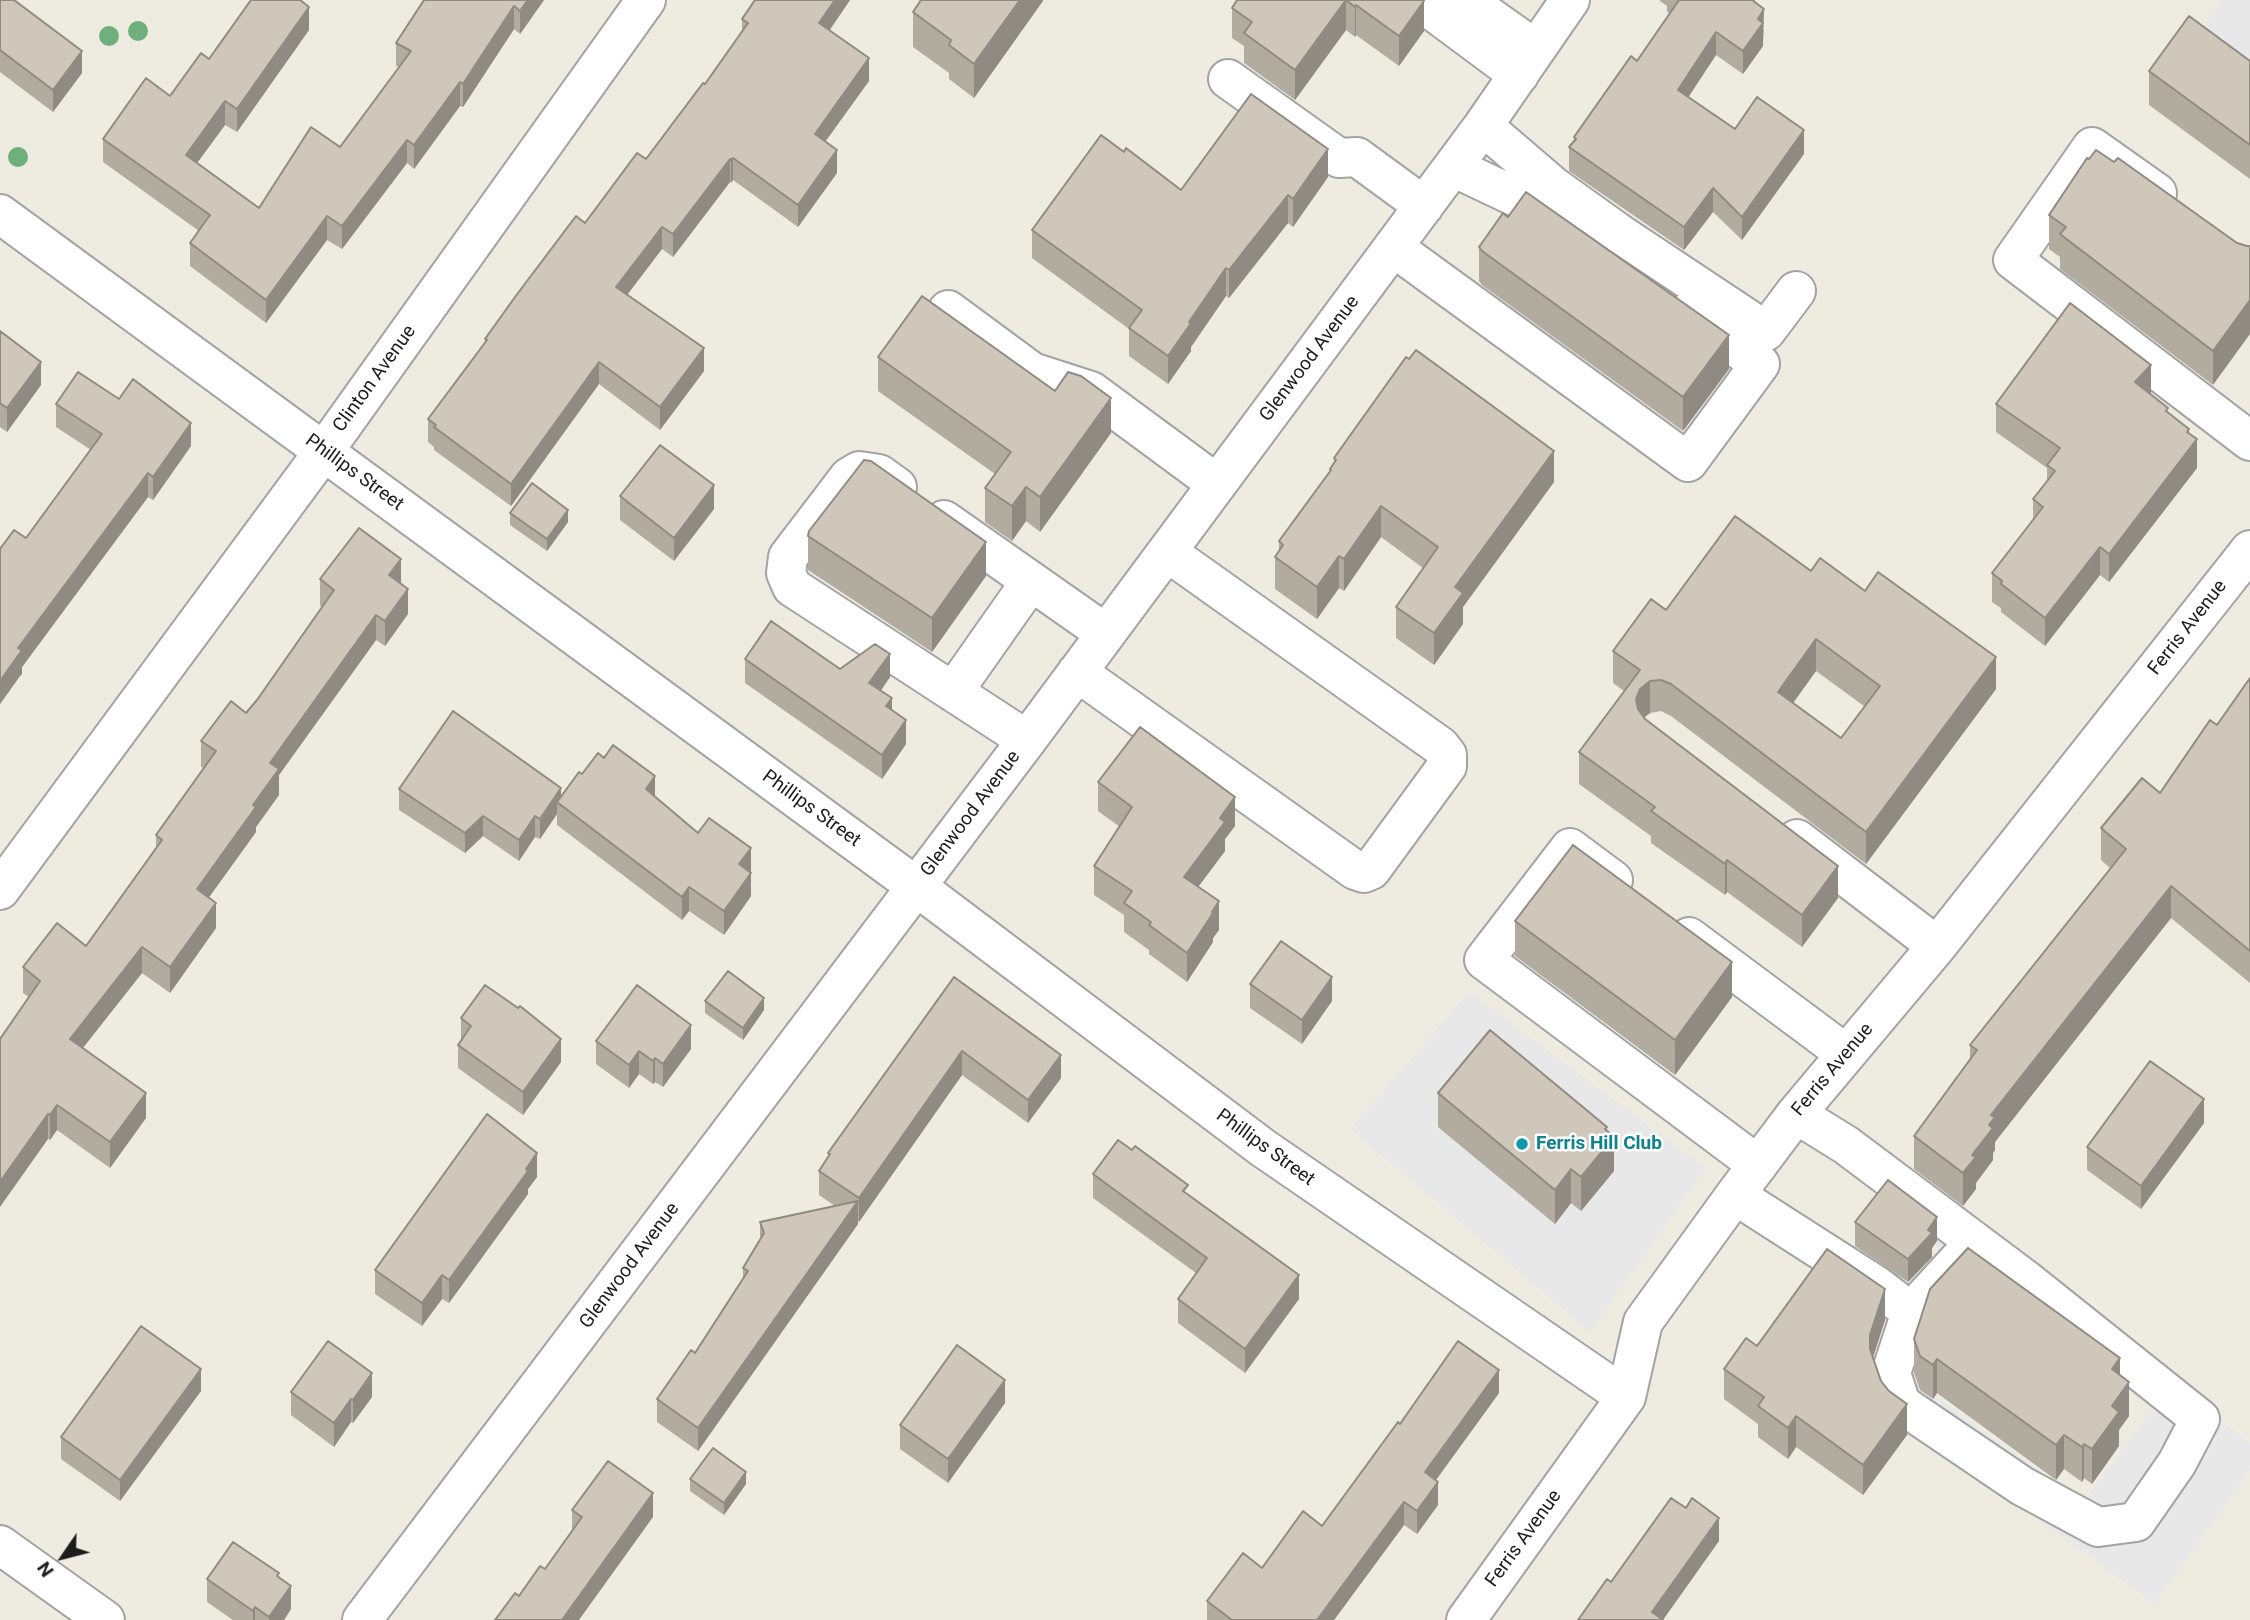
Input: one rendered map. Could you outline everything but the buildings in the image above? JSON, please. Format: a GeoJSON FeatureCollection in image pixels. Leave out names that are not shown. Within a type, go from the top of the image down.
{"type":"FeatureCollection","features":[{"type":"Feature","properties":{"kind":"street","name":"Clinton Avenue"},"geometry":{"type":"LineString","coordinates":[[0,890],[324,451],[646,0]]}},
{"type":"Feature","properties":{"kind":"street"},"geometry":{"type":"LineString","coordinates":[[1418,0],[1527,62]]}},
{"type":"Feature","properties":{"kind":"street"},"geometry":{"type":"LineString","coordinates":[[1466,0],[1527,62]]}},
{"type":"Feature","properties":{"kind":"street","name":"Glenwood Avenue"},"geometry":{"type":"LineString","coordinates":[[362,1620],[1027,740],[1453,167],[1570,0]]}},
{"type":"Feature","properties":{"kind":"street"},"geometry":{"type":"LineString","coordinates":[[1228,79],[1339,158],[1357,157],[1424,206]]}},
{"type":"Feature","properties":{"kind":"street"},"geometry":{"type":"LineString","coordinates":[[1483,126],[1553,186],[1766,331],[1796,292]]}},
{"type":"Feature","properties":{"kind":"street"},"geometry":{"type":"LineString","coordinates":[[2181,210],[2092,146],[2013,260],[2250,441]]}},
{"type":"Feature","properties":{"kind":"street"},"geometry":{"type":"LineString","coordinates":[[1393,247],[1688,462],[1760,363],[1533,205],[1453,167]]}},
{"type":"Feature","properties":{"kind":"street","name":"Phillips Street"},"geometry":{"type":"LineString","coordinates":[[0,214],[917,887],[1263,1148],[1626,1398]]}},
{"type":"Feature","properties":{"kind":"street"},"geometry":{"type":"LineString","coordinates":[[948,310],[1032,373],[1091,391],[1217,484]]}},
{"type":"Feature","properties":{"kind":"street"},"geometry":{"type":"LineString","coordinates":[[1027,740],[792,587],[786,573],[788,557],[849,477],[859,471],[879,474],[1105,633]]}},
{"type":"Feature","properties":{"kind":"street","name":"Ferris Avenue"},"geometry":{"type":"LineString","coordinates":[[1466,1620],[1626,1398],[1643,1322],[1735,1195],[1796,1114],[1937,946],[2250,550]]}},
{"type":"Feature","properties":{"kind":"street"},"geometry":{"type":"LineString","coordinates":[[1077,672],[1354,870],[1364,873],[1371,870],[1447,766],[1447,755],[1429,738],[1167,552]]}},
{"type":"Feature","properties":{"kind":"street"},"geometry":{"type":"LineString","coordinates":[[953,692],[1031,581]]}},
{"type":"Feature","properties":{"kind":"street"},"geometry":{"type":"LineString","coordinates":[[1765,815],[1937,946]]}},
{"type":"Feature","properties":{"kind":"street"},"geometry":{"type":"LineString","coordinates":[[1758,1164],[1484,960],[1570,848],[1846,1054]]}},
{"type":"Feature","properties":{"kind":"street"},"geometry":{"type":"LineString","coordinates":[[1796,1114],[1846,1144],[2026,1280],[2200,1419],[2177,1463],[2136,1522],[2098,1527],[2022,1486],[1901,1404],[1891,1373],[1911,1312],[1975,1242]]}},
{"type":"Feature","properties":{"kind":"street"},"geometry":{"type":"LineString","coordinates":[[1735,1195],[1877,1286],[1911,1312]]}},
{"type":"Feature","properties":{"kind":"street"},"geometry":{"type":"LineString","coordinates":[[0,1545],[105,1620]]}},
{"type":"Feature","properties":{"kind":"shaded area"},"geometry":{"type":"Polygon","coordinates":[[[2223,0],[2250,0],[2250,83],[2193,42],[2223,0]]]}},
{"type":"Feature","properties":{"kind":"shaded area"},"geometry":{"type":"Polygon","coordinates":[[[1469,992],[1706,1168],[1590,1332],[1350,1129],[1469,992]]]}},
{"type":"Feature","properties":{"kind":"shaded area"},"geometry":{"type":"Polygon","coordinates":[[[1953,1219],[2250,1443],[2250,1470],[2155,1604],[1857,1388],[1896,1369],[2083,1502],[2157,1404],[1934,1245],[1953,1219]]]}},
{"type":"Feature","properties":{"kind":"place","name":"Ferris Hill Club"},"geometry":{"type":"Point","coordinates":[1522,1144]}}]}
